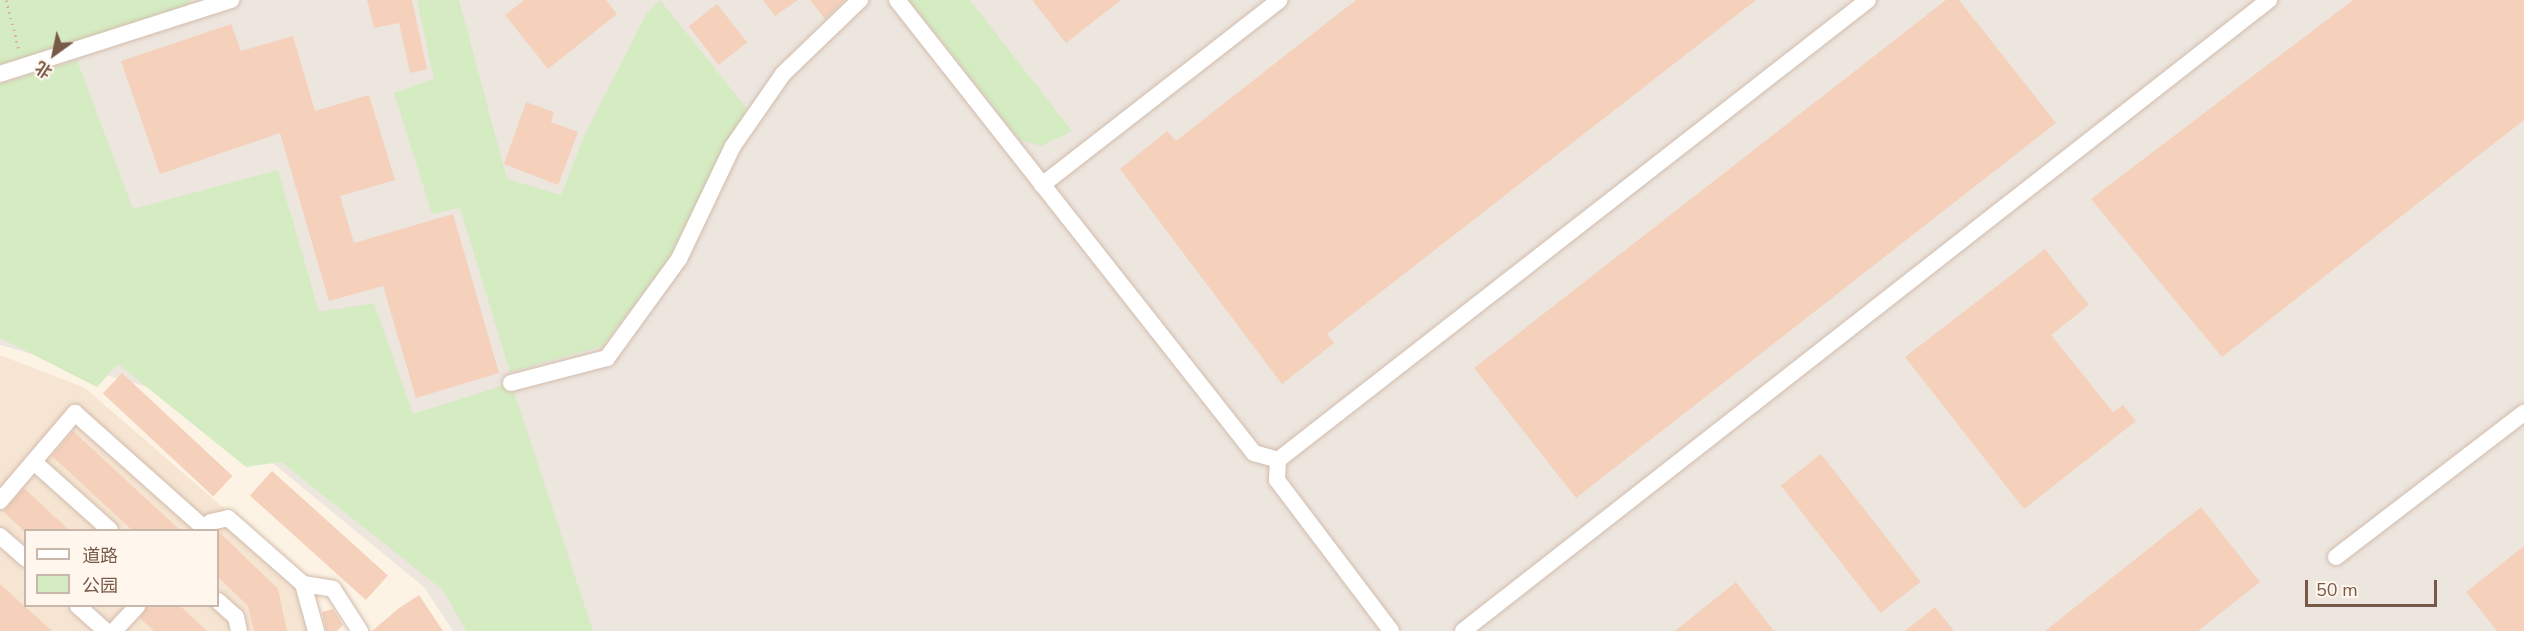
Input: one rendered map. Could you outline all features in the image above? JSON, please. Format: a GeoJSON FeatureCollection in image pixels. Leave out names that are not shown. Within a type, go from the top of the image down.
{"type":"FeatureCollection","features":[{"type":"Feature","properties":{"kind":"lane"},"geometry":{"type":"LineString","coordinates":[[0,74],[231,0]]}},
{"type":"Feature","properties":{"kind":"lane"},"geometry":{"type":"LineString","coordinates":[[511,383],[607,358],[679,259],[733,146],[783,74],[860,0]]}},
{"type":"Feature","properties":{"kind":"lane"},"geometry":{"type":"LineString","coordinates":[[897,0],[1254,453],[1278,460]]}},
{"type":"Feature","properties":{"kind":"lane"},"geometry":{"type":"LineString","coordinates":[[1042,185],[1280,0]]}},
{"type":"Feature","properties":{"kind":"lane"},"geometry":{"type":"LineString","coordinates":[[1391,631],[1277,480],[1278,460],[1868,0]]}},
{"type":"Feature","properties":{"kind":"lane"},"geometry":{"type":"LineString","coordinates":[[1463,631],[2269,0]]}},
{"type":"Feature","properties":{"kind":"lane"},"geometry":{"type":"LineString","coordinates":[[0,501],[75,413],[203,529]]}},
{"type":"Feature","properties":{"kind":"lane"},"geometry":{"type":"LineString","coordinates":[[2336,557],[2524,413]]}},
{"type":"Feature","properties":{"kind":"lane"},"geometry":{"type":"LineString","coordinates":[[34,462],[108,529]]}},
{"type":"Feature","properties":{"kind":"lane"},"geometry":{"type":"LineString","coordinates":[[205,529],[211,522],[228,518],[303,584],[333,589],[360,631]]}},
{"type":"Feature","properties":{"kind":"lane"},"geometry":{"type":"LineString","coordinates":[[0,536],[24,557]]}},
{"type":"Feature","properties":{"kind":"lane"},"geometry":{"type":"LineString","coordinates":[[303,584],[316,631]]}},
{"type":"Feature","properties":{"kind":"lane"},"geometry":{"type":"LineString","coordinates":[[219,602],[236,617],[239,631]]}},
{"type":"Feature","properties":{"kind":"lane"},"geometry":{"type":"LineString","coordinates":[[80,607],[116,630],[135,607]]}},
{"type":"Feature","properties":{"kind":"path"},"geometry":{"type":"LineString","coordinates":[[6,0],[24,67]]}},
{"type":"Feature","properties":{"kind":"shaded area"},"geometry":{"type":"Polygon","coordinates":[[[0,0],[2524,0],[2524,619],[2508,631],[453,631],[424,587],[197,401],[0,345],[0,0]]]}},
{"type":"Feature","properties":{"kind":"shaded area"},"geometry":{"type":"Polygon","coordinates":[[[0,355],[85,388],[307,580],[321,631],[0,631],[0,355]]]}},
{"type":"Feature","properties":{"kind":"green space"},"geometry":{"type":"Polygon","coordinates":[[[0,0],[191,0],[178,13],[0,68],[0,0]]]}},
{"type":"Feature","properties":{"kind":"green space"},"geometry":{"type":"Polygon","coordinates":[[[417,0],[459,0],[507,179],[561,195],[583,139],[645,16],[660,0],[747,109],[669,259],[603,346],[510,372],[460,208],[432,214],[394,93],[434,79],[417,0]]]}},
{"type":"Feature","properties":{"kind":"green space"},"geometry":{"type":"Polygon","coordinates":[[[909,0],[970,0],[1072,131],[1041,146],[1020,140],[909,0]]]}},
{"type":"Feature","properties":{"kind":"green space"},"geometry":{"type":"Polygon","coordinates":[[[77,60],[133,209],[278,170],[319,312],[374,303],[413,414],[511,383],[593,631],[466,631],[443,590],[281,462],[246,467],[118,364],[97,387],[0,338],[0,84],[77,60]]]}},
{"type":"Feature","properties":{"kind":"building"},"geometry":{"type":"Polygon","coordinates":[[[367,0],[412,0],[427,69],[410,73],[399,23],[374,28],[367,0]]]}},
{"type":"Feature","properties":{"kind":"building"},"geometry":{"type":"Polygon","coordinates":[[[524,0],[606,0],[617,14],[548,69],[505,15],[524,0]]]}},
{"type":"Feature","properties":{"kind":"building"},"geometry":{"type":"Polygon","coordinates":[[[763,0],[798,0],[775,16],[763,0]]]}},
{"type":"Feature","properties":{"kind":"building"},"geometry":{"type":"Polygon","coordinates":[[[810,0],[845,0],[825,19],[810,0]]]}},
{"type":"Feature","properties":{"kind":"building"},"geometry":{"type":"Polygon","coordinates":[[[1032,0],[1121,0],[1066,43],[1032,0]]]}},
{"type":"Feature","properties":{"kind":"building"},"geometry":{"type":"Polygon","coordinates":[[[1356,0],[1756,0],[1327,334],[1334,343],[1282,384],[1120,169],[1167,131],[1176,141],[1356,0]]]}},
{"type":"Feature","properties":{"kind":"building"},"geometry":{"type":"Polygon","coordinates":[[[1946,0],[1959,0],[2056,123],[1576,498],[1474,368],[1946,0]]]}},
{"type":"Feature","properties":{"kind":"building"},"geometry":{"type":"Polygon","coordinates":[[[2353,0],[2524,0],[2524,120],[2222,357],[2091,199],[2353,0]]]}},
{"type":"Feature","properties":{"kind":"building"},"geometry":{"type":"Polygon","coordinates":[[[717,4],[747,43],[719,65],[689,26],[717,4]]]}},
{"type":"Feature","properties":{"kind":"building"},"geometry":{"type":"Polygon","coordinates":[[[231,24],[241,51],[293,36],[315,111],[369,95],[395,180],[340,196],[354,243],[453,214],[499,373],[416,398],[383,286],[329,301],[280,133],[160,174],[121,61],[231,24]]]}},
{"type":"Feature","properties":{"kind":"building"},"geometry":{"type":"Polygon","coordinates":[[[526,102],[554,112],[551,122],[578,132],[558,185],[504,164],[526,102]]]}},
{"type":"Feature","properties":{"kind":"building"},"geometry":{"type":"Polygon","coordinates":[[[2045,249],[2089,305],[2051,335],[2113,412],[2123,405],[2136,421],[2024,509],[1905,357],[2045,249]]]}},
{"type":"Feature","properties":{"kind":"building"},"geometry":{"type":"Polygon","coordinates":[[[122,373],[232,476],[213,496],[103,393],[122,373]]]}},
{"type":"Feature","properties":{"kind":"building"},"geometry":{"type":"Polygon","coordinates":[[[73,431],[179,529],[131,529],[52,456],[73,431]]]}},
{"type":"Feature","properties":{"kind":"building"},"geometry":{"type":"Polygon","coordinates":[[[1821,454],[1921,582],[1881,613],[1781,485],[1821,454]]]}},
{"type":"Feature","properties":{"kind":"building"},"geometry":{"type":"Polygon","coordinates":[[[272,471],[388,575],[366,600],[250,496],[272,471]]]}},
{"type":"Feature","properties":{"kind":"building"},"geometry":{"type":"Polygon","coordinates":[[[24,488],[68,529],[24,529],[24,531],[3,511],[24,488]]]}},
{"type":"Feature","properties":{"kind":"building"},"geometry":{"type":"Polygon","coordinates":[[[2201,507],[2260,582],[2198,631],[2045,631],[2201,507]]]}},
{"type":"Feature","properties":{"kind":"building"},"geometry":{"type":"Polygon","coordinates":[[[219,532],[278,589],[287,631],[254,631],[248,606],[219,578],[219,532]]]}},
{"type":"Feature","properties":{"kind":"building"},"geometry":{"type":"Polygon","coordinates":[[[2524,546],[2524,631],[2497,631],[2466,592],[2524,546]]]}},
{"type":"Feature","properties":{"kind":"building"},"geometry":{"type":"Polygon","coordinates":[[[1736,582],[1774,631],[1675,631],[1736,582]]]}},
{"type":"Feature","properties":{"kind":"building"},"geometry":{"type":"Polygon","coordinates":[[[0,584],[52,631],[0,631],[0,584]]]}},
{"type":"Feature","properties":{"kind":"building"},"geometry":{"type":"Polygon","coordinates":[[[419,595],[443,631],[372,631],[398,609],[419,595]]]}},
{"type":"Feature","properties":{"kind":"building"},"geometry":{"type":"Polygon","coordinates":[[[146,607],[181,607],[207,631],[154,631],[140,618],[146,607]]]}},
{"type":"Feature","properties":{"kind":"building"},"geometry":{"type":"Polygon","coordinates":[[[1935,607],[1954,631],[1905,631],[1935,607]]]}},
{"type":"Feature","properties":{"kind":"building"},"geometry":{"type":"Polygon","coordinates":[[[333,609],[343,625],[337,631],[326,631],[322,612],[333,609]]]}}]}
